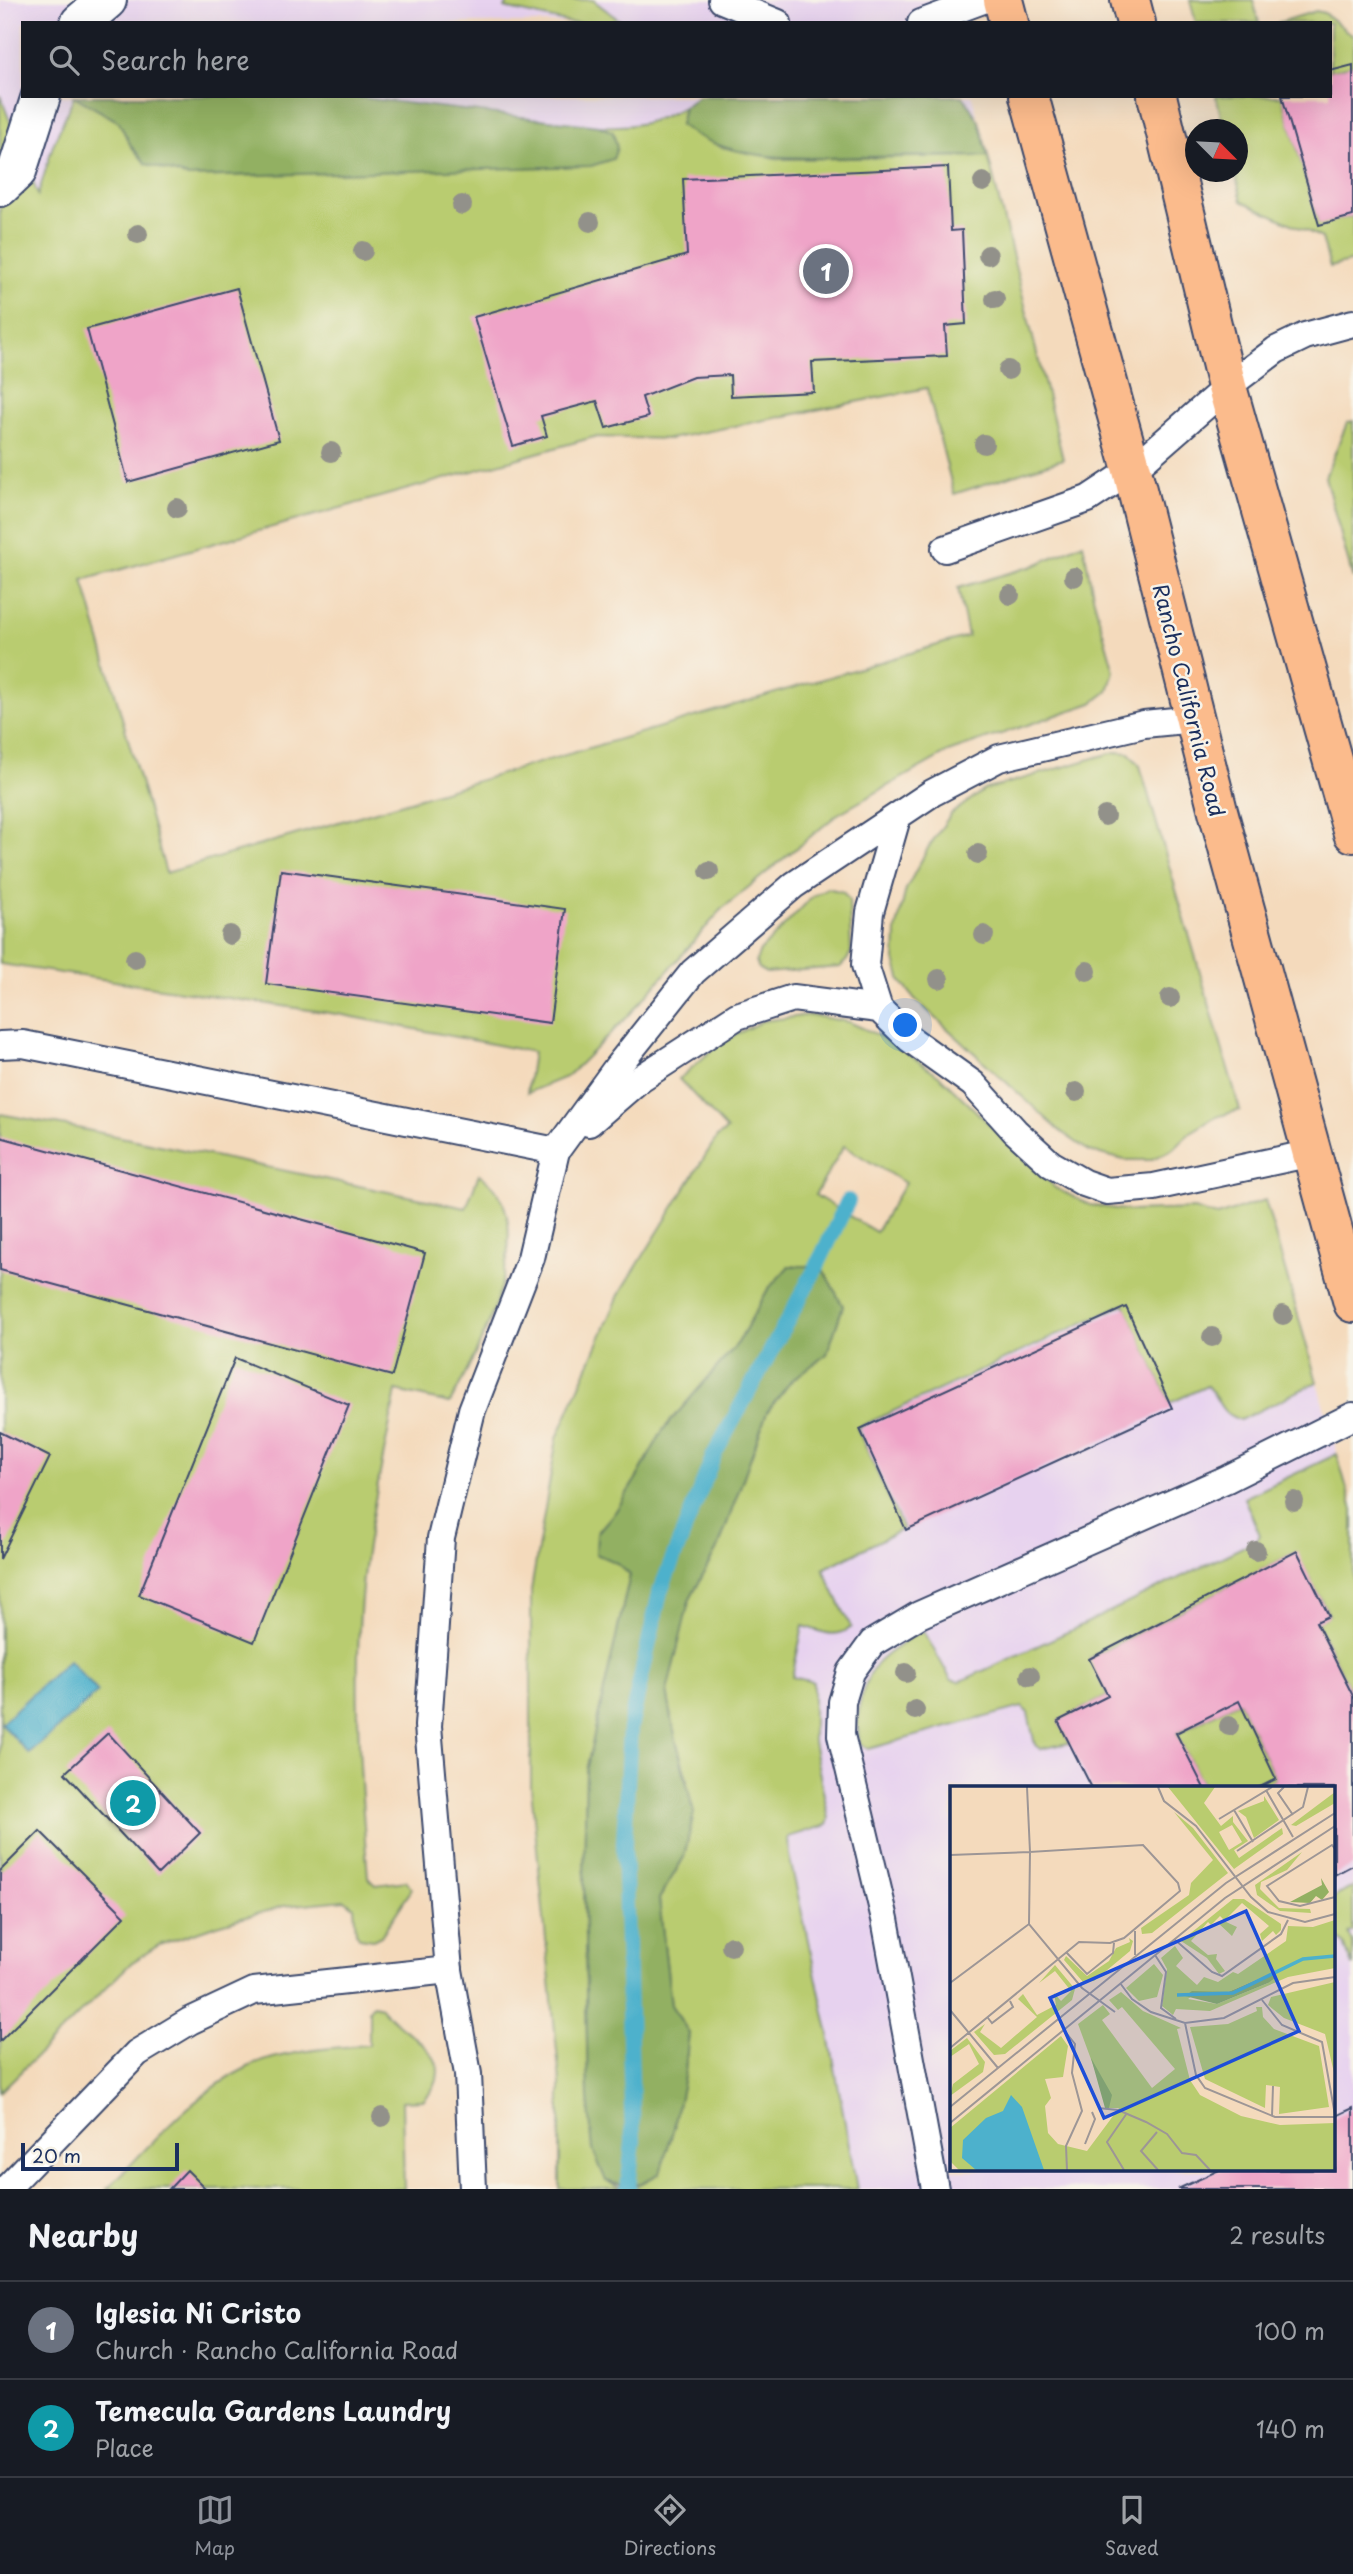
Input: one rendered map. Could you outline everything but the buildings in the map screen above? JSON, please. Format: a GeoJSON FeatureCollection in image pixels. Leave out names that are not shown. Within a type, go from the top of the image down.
{"type":"FeatureCollection","features":[{"type":"Feature","properties":{"kind":"main road"},"geometry":{"type":"LineString","coordinates":[[1003,0],[1009,21]]}},
{"type":"Feature","properties":{"kind":"main road"},"geometry":{"type":"LineString","coordinates":[[1130,0],[1135,21]]}},
{"type":"Feature","properties":{"kind":"main road","name":"Rancho California Road"},"geometry":{"type":"LineString","coordinates":[[1031,98],[1132,470],[1257,956],[1353,1303]]}},
{"type":"Feature","properties":{"kind":"main road"},"geometry":{"type":"LineString","coordinates":[[1157,98],[1227,387],[1353,833]]}},
{"type":"Feature","properties":{"kind":"street"},"geometry":{"type":"LineString","coordinates":[[82,21],[107,0]]}},
{"type":"Feature","properties":{"kind":"street"},"geometry":{"type":"LineString","coordinates":[[0,187],[17,171],[40,98]]}},
{"type":"Feature","properties":{"kind":"lane"},"geometry":{"type":"LineString","coordinates":[[722,0],[773,21]]}},
{"type":"Feature","properties":{"kind":"lane"},"geometry":{"type":"LineString","coordinates":[[926,21],[983,0]]}},
{"type":"Feature","properties":{"kind":"lane"},"geometry":{"type":"LineString","coordinates":[[945,549],[1088,499],[1132,470],[1227,387],[1276,350],[1305,336],[1353,323]]}},
{"type":"Feature","properties":{"kind":"lane"},"geometry":{"type":"LineString","coordinates":[[473,2189],[468,2074],[449,1970],[428,1726],[441,1538],[472,1410],[531,1258],[556,1151],[618,1066],[693,972],[794,885],[932,793],[999,758],[1144,724],[1195,719]]}},
{"type":"Feature","properties":{"kind":"lane"},"geometry":{"type":"LineString","coordinates":[[897,818],[870,912],[866,965],[879,1009],[910,1039],[973,1084],[1015,1131],[1051,1164],[1084,1184],[1107,1191],[1154,1187],[1312,1153]]}},
{"type":"Feature","properties":{"kind":"lane"},"geometry":{"type":"LineString","coordinates":[[556,1151],[641,1078],[737,1016],[793,998],[879,1009]]}},
{"type":"Feature","properties":{"kind":"lane"},"geometry":{"type":"LineString","coordinates":[[0,1045],[23,1044],[556,1151]]}},
{"type":"Feature","properties":{"kind":"lane"},"geometry":{"type":"LineString","coordinates":[[935,2189],[885,1919],[841,1735],[842,1702],[851,1672],[872,1643],[919,1615],[1227,1479],[1353,1416]]}},
{"type":"Feature","properties":{"kind":"lane"},"geometry":{"type":"LineString","coordinates":[[6,2189],[137,2053],[190,2021],[254,1991],[449,1970]]}},
{"type":"Feature","properties":{"kind":"shaded area"},"geometry":{"type":"Polygon","coordinates":[[[0,0],[946,0],[951,21],[21,21],[21,98],[973,98],[988,156],[38,196],[0,95],[0,0]]]}},
{"type":"Feature","properties":{"kind":"shaded area"},"geometry":{"type":"Polygon","coordinates":[[[1275,1233],[1353,1510],[1353,2189],[857,2189],[829,2035],[789,1855],[784,1789],[792,1677],[816,1573],[903,1529],[857,1428],[1275,1233]]]}},
{"type":"Feature","properties":{"kind":"green space"},"geometry":{"type":"Polygon","coordinates":[[[509,0],[593,0],[620,21],[561,21],[505,8],[509,0]]]}},
{"type":"Feature","properties":{"kind":"green space"},"geometry":{"type":"Polygon","coordinates":[[[1190,0],[1253,0],[1258,21],[1195,21],[1190,0]]]}},
{"type":"Feature","properties":{"kind":"green space"},"geometry":{"type":"Polygon","coordinates":[[[1316,11],[1324,13],[1353,36],[1353,65],[1332,70],[1332,21],[1284,21],[1316,11]]]}},
{"type":"Feature","properties":{"kind":"green space"},"geometry":{"type":"Polygon","coordinates":[[[0,95],[38,195],[53,145],[73,98],[119,122],[131,146],[613,132],[599,126],[643,123],[684,107],[680,125],[721,147],[781,159],[988,156],[1063,459],[954,494],[927,388],[669,439],[594,437],[83,580],[166,873],[968,636],[958,588],[1033,566],[1083,543],[1094,600],[1114,671],[1108,691],[1092,703],[948,752],[838,814],[723,908],[630,1014],[568,1076],[527,1093],[533,1052],[343,1015],[0,964],[0,95]]]}},
{"type":"Feature","properties":{"kind":"green space"},"geometry":{"type":"Polygon","coordinates":[[[77,98],[364,98],[599,126],[613,132],[617,148],[613,159],[591,166],[188,177],[146,164],[131,146],[119,122],[77,98]]]}},
{"type":"Feature","properties":{"kind":"green space"},"geometry":{"type":"Polygon","coordinates":[[[695,98],[964,98],[979,121],[988,156],[793,158],[745,153],[701,138],[680,125],[684,107],[695,98]]]}},
{"type":"Feature","properties":{"kind":"green space"},"geometry":{"type":"Polygon","coordinates":[[[1216,98],[1283,98],[1319,224],[1353,216],[1353,261],[1330,267],[1322,238],[1242,201],[1237,182],[1248,182],[1248,119],[1222,119],[1216,98]]]}},
{"type":"Feature","properties":{"kind":"green space"},"geometry":{"type":"Polygon","coordinates":[[[1353,421],[1353,579],[1325,477],[1347,423],[1353,421]]]}},
{"type":"Feature","properties":{"kind":"green space"},"geometry":{"type":"Polygon","coordinates":[[[1115,752],[1129,753],[1140,766],[1240,1110],[1216,1117],[1191,1132],[1172,1150],[1150,1160],[1124,1160],[1089,1151],[1060,1131],[915,999],[901,981],[895,960],[896,931],[906,889],[928,848],[951,814],[984,790],[1115,752]]]}},
{"type":"Feature","properties":{"kind":"green space"},"geometry":{"type":"Polygon","coordinates":[[[827,888],[843,892],[849,900],[851,952],[847,960],[840,967],[766,973],[759,969],[756,961],[760,951],[813,896],[827,888]]]}},
{"type":"Feature","properties":{"kind":"green space"},"geometry":{"type":"Polygon","coordinates":[[[810,1015],[849,1022],[889,1040],[941,1077],[1055,1188],[1090,1205],[1130,1211],[1194,1209],[1217,1216],[1265,1200],[1317,1382],[1240,1420],[1223,1410],[1207,1386],[1170,1403],[1124,1304],[857,1428],[903,1529],[823,1569],[851,1627],[833,1634],[803,1626],[792,1677],[813,1682],[813,1742],[829,1819],[827,1825],[788,1837],[789,1855],[829,2035],[857,2189],[632,2189],[660,2173],[685,2071],[689,2033],[671,2005],[659,1899],[684,1857],[687,1779],[675,1736],[667,1691],[689,1601],[720,1543],[767,1412],[792,1380],[827,1354],[843,1306],[824,1271],[768,1289],[738,1343],[663,1430],[616,1511],[597,1533],[597,1554],[617,1563],[630,1575],[586,1771],[584,1882],[588,2098],[606,2181],[623,2189],[560,2189],[560,2082],[531,1787],[531,1590],[557,1438],[619,1295],[717,1137],[727,1130],[679,1079],[720,1043],[762,1021],[810,1015]],[[844,1146],[815,1195],[876,1232],[905,1183],[844,1146]]]}},
{"type":"Feature","properties":{"kind":"green space"},"geometry":{"type":"Polygon","coordinates":[[[0,1114],[466,1208],[479,1174],[495,1188],[506,1211],[509,1237],[506,1266],[498,1297],[487,1327],[450,1403],[396,1391],[366,1553],[359,1634],[358,1715],[368,1877],[376,1885],[406,1881],[411,1888],[408,1895],[381,1936],[373,1940],[360,1938],[356,1932],[354,1907],[345,1900],[284,1906],[159,1945],[131,1963],[0,2092],[0,1114]]]}},
{"type":"Feature","properties":{"kind":"green space"},"geometry":{"type":"Polygon","coordinates":[[[789,1266],[810,1266],[824,1271],[843,1306],[827,1354],[792,1380],[767,1412],[720,1543],[689,1601],[667,1691],[694,1813],[684,1857],[659,1899],[671,2005],[689,2033],[685,2071],[674,2128],[660,2173],[639,2184],[623,2185],[606,2181],[593,2150],[588,2098],[584,1882],[586,1771],[630,1575],[617,1563],[596,1554],[597,1533],[616,1511],[663,1430],[738,1343],[768,1289],[789,1266]]]}},
{"type":"Feature","properties":{"kind":"green space"},"geometry":{"type":"Polygon","coordinates":[[[1337,1454],[1353,1510],[1353,1696],[1316,1622],[1329,1615],[1296,1552],[1090,1658],[1108,1696],[1059,1721],[1069,1743],[1040,1749],[1035,1745],[1028,1713],[1022,1707],[868,1749],[860,1744],[858,1714],[870,1674],[881,1660],[911,1637],[924,1632],[951,1680],[959,1682],[1257,1540],[1260,1535],[1244,1498],[1337,1454]]]}},
{"type":"Feature","properties":{"kind":"green space"},"geometry":{"type":"Polygon","coordinates":[[[1239,1701],[1276,1779],[1262,1786],[1203,1786],[1176,1734],[1239,1701]]]}},
{"type":"Feature","properties":{"kind":"green space"},"geometry":{"type":"Polygon","coordinates":[[[1353,1887],[1353,1931],[1349,1933],[1353,1943],[1353,1966],[1344,1944],[1339,1940],[1336,1942],[1336,1896],[1353,1887]]]}},
{"type":"Feature","properties":{"kind":"green space"},"geometry":{"type":"Polygon","coordinates":[[[373,2005],[381,2007],[426,2048],[435,2059],[438,2071],[435,2084],[424,2100],[402,2101],[404,2189],[107,2189],[190,2106],[208,2091],[248,2067],[291,2054],[369,2045],[369,2010],[373,2005]]]}},
{"type":"Feature","properties":{"kind":"water"},"geometry":{"type":"Polygon","coordinates":[[[69,1660],[98,1692],[29,1754],[1,1723],[69,1660]]]}},
{"type":"Feature","properties":{"kind":"waterway"},"geometry":{"type":"LineString","coordinates":[[628,2189],[633,2141],[624,1843],[630,1728],[660,1592],[714,1455],[816,1268],[848,1201]]}},
{"type":"Feature","properties":{"kind":"place","name":"Iglesia Ni Cristo"},"geometry":{"type":"Point","coordinates":[826,271]}},
{"type":"Feature","properties":{"kind":"place","name":"Temecula Gardens Laundry"},"geometry":{"type":"Point","coordinates":[133,1803]}}]}
